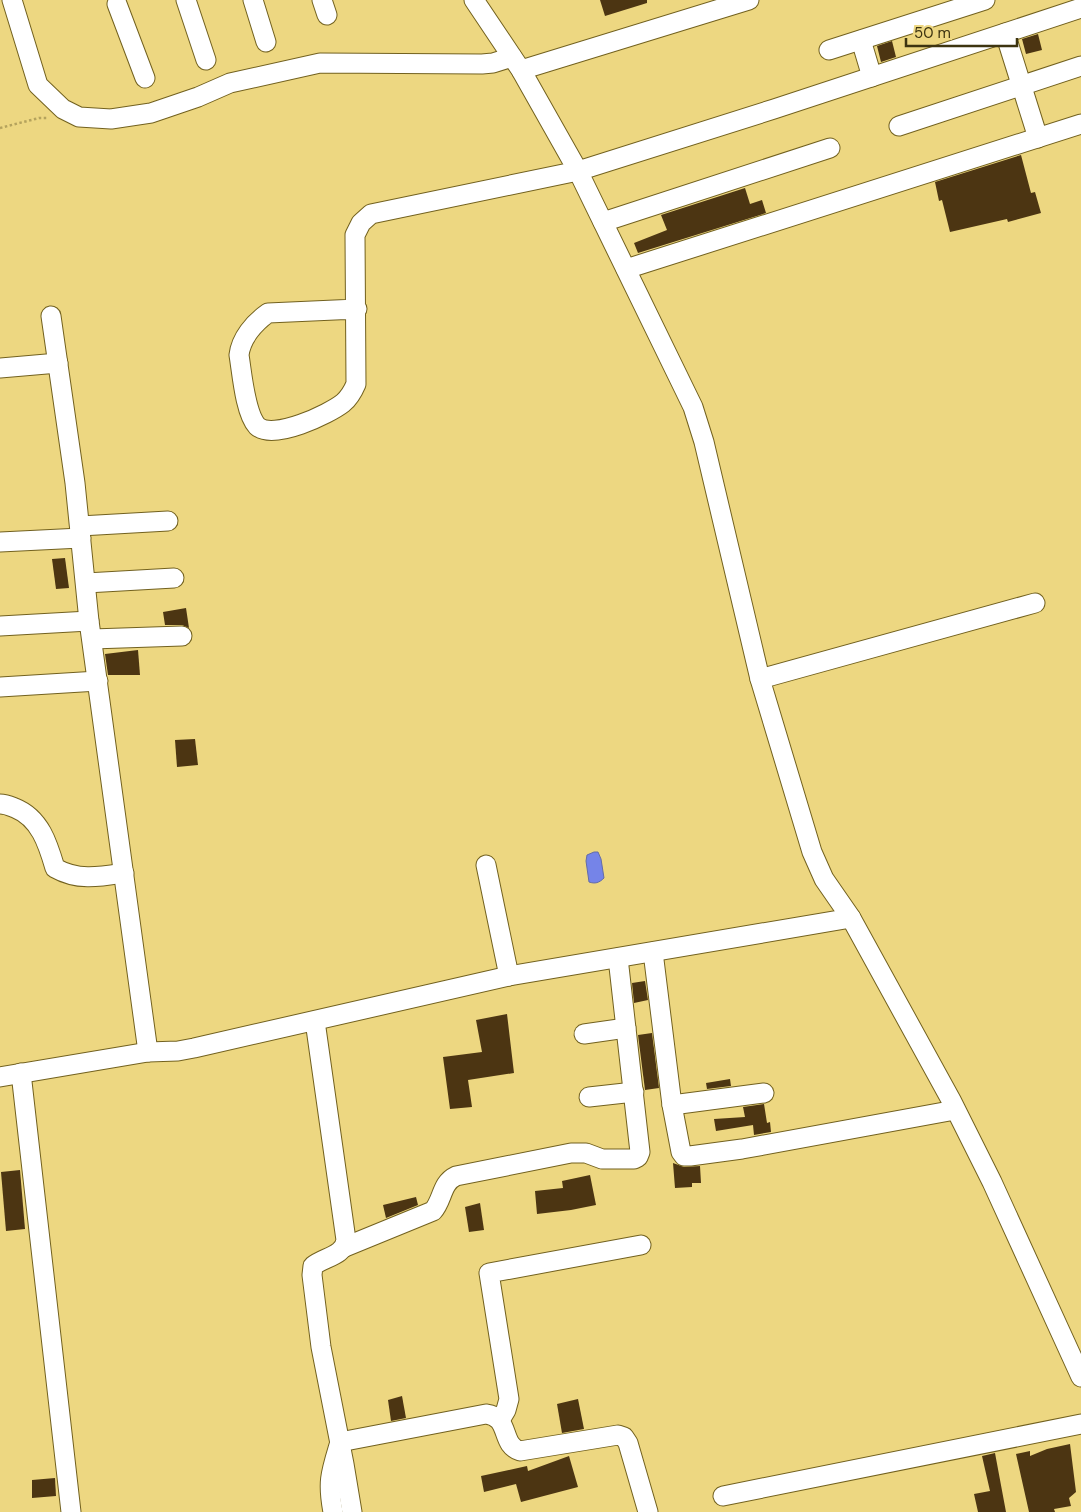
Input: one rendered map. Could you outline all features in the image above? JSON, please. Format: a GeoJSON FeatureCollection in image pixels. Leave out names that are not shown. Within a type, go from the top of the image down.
{"type":"FeatureCollection","features":[{"type":"Feature","properties":{"kind":"street"},"geometry":{"type":"LineString","coordinates":[[12,0],[38,86],[63,109],[80,117],[111,119],[150,113],[198,97],[230,83],[320,63],[516,64],[749,0]]}},
{"type":"Feature","properties":{"kind":"street"},"geometry":{"type":"LineString","coordinates":[[186,0],[206,60]]}},
{"type":"Feature","properties":{"kind":"street"},"geometry":{"type":"LineString","coordinates":[[253,0],[266,42]]}},
{"type":"Feature","properties":{"kind":"street"},"geometry":{"type":"LineString","coordinates":[[474,0],[516,64],[578,171],[696,416],[704,442],[760,679],[812,852],[824,878],[851,918],[992,1182],[1081,1377]]}},
{"type":"Feature","properties":{"kind":"street"},"geometry":{"type":"LineString","coordinates":[[830,50],[985,0]]}},
{"type":"Feature","properties":{"kind":"street"},"geometry":{"type":"LineString","coordinates":[[118,1],[145,78]]}},
{"type":"Feature","properties":{"kind":"street"},"geometry":{"type":"LineString","coordinates":[[357,309],[268,313],[247,334],[240,346],[239,355],[250,412],[257,426],[265,430],[279,430],[298,425],[323,415],[343,403],[351,395],[356,384],[357,309],[355,235],[361,223],[371,214],[578,171],[1081,8]]}},
{"type":"Feature","properties":{"kind":"street"},"geometry":{"type":"LineString","coordinates":[[1005,33],[1038,138]]}},
{"type":"Feature","properties":{"kind":"street"},"geometry":{"type":"LineString","coordinates":[[861,40],[872,77]]}},
{"type":"Feature","properties":{"kind":"street"},"geometry":{"type":"LineString","coordinates":[[899,126],[1081,66]]}},
{"type":"Feature","properties":{"kind":"street"},"geometry":{"type":"LineString","coordinates":[[626,268],[1081,124]]}},
{"type":"Feature","properties":{"kind":"street"},"geometry":{"type":"LineString","coordinates":[[603,222],[830,148]]}},
{"type":"Feature","properties":{"kind":"street"},"geometry":{"type":"LineString","coordinates":[[51,316],[81,532],[89,621],[148,1052]]}},
{"type":"Feature","properties":{"kind":"street"},"geometry":{"type":"LineString","coordinates":[[0,368],[58,363]]}},
{"type":"Feature","properties":{"kind":"street"},"geometry":{"type":"LineString","coordinates":[[0,542],[168,521]]}},
{"type":"Feature","properties":{"kind":"street"},"geometry":{"type":"LineString","coordinates":[[86,583],[174,578]]}},
{"type":"Feature","properties":{"kind":"street"},"geometry":{"type":"LineString","coordinates":[[760,679],[1035,603]]}},
{"type":"Feature","properties":{"kind":"street"},"geometry":{"type":"LineString","coordinates":[[0,626],[89,621]]}},
{"type":"Feature","properties":{"kind":"street"},"geometry":{"type":"LineString","coordinates":[[92,639],[182,636]]}},
{"type":"Feature","properties":{"kind":"street"},"geometry":{"type":"LineString","coordinates":[[0,687],[98,682]]}},
{"type":"Feature","properties":{"kind":"street"},"geometry":{"type":"LineString","coordinates":[[0,804],[22,810],[37,823],[45,838],[55,868],[65,873],[89,878],[124,874]]}},
{"type":"Feature","properties":{"kind":"street"},"geometry":{"type":"LineString","coordinates":[[486,865],[509,976]]}},
{"type":"Feature","properties":{"kind":"street"},"geometry":{"type":"LineString","coordinates":[[0,1077],[148,1052],[178,1051],[509,976],[851,918]]}},
{"type":"Feature","properties":{"kind":"street"},"geometry":{"type":"LineString","coordinates":[[653,952],[672,1105],[681,1152],[684,1156],[742,1149],[955,1110]]}},
{"type":"Feature","properties":{"kind":"street"},"geometry":{"type":"LineString","coordinates":[[352,1512],[321,1347],[312,1275],[313,1266],[342,1251],[345,1247],[432,1211],[437,1206],[446,1183],[449,1179],[456,1176],[571,1153],[586,1153],[602,1159],[634,1159],[638,1157],[640,1152],[634,1092],[618,958]]}},
{"type":"Feature","properties":{"kind":"street"},"geometry":{"type":"LineString","coordinates":[[315,1021],[345,1231],[345,1247]]}},
{"type":"Feature","properties":{"kind":"street"},"geometry":{"type":"LineString","coordinates":[[584,1034],[626,1028]]}},
{"type":"Feature","properties":{"kind":"street"},"geometry":{"type":"LineString","coordinates":[[20,1073],[71,1512]]}},
{"type":"Feature","properties":{"kind":"street"},"geometry":{"type":"LineString","coordinates":[[589,1097],[634,1092]]}},
{"type":"Feature","properties":{"kind":"street"},"geometry":{"type":"LineString","coordinates":[[672,1105],[764,1093]]}},
{"type":"Feature","properties":{"kind":"street"},"geometry":{"type":"LineString","coordinates":[[500,1420],[506,1410],[509,1399],[489,1273],[640,1245]]}},
{"type":"Feature","properties":{"kind":"street"},"geometry":{"type":"LineString","coordinates":[[340,1442],[486,1414],[494,1415],[500,1420],[510,1444],[514,1449],[520,1451],[618,1435],[624,1437],[628,1443],[644,1511]]}},
{"type":"Feature","properties":{"kind":"street"},"geometry":{"type":"LineString","coordinates":[[723,1496],[1081,1424]]}},
{"type":"Feature","properties":{"kind":"street"},"geometry":{"type":"LineString","coordinates":[[333,1512],[329,1492],[330,1476],[340,1442]]}},
{"type":"Feature","properties":{"kind":"path"},"geometry":{"type":"LineString","coordinates":[[0,128],[39,118],[80,117]]}},
{"type":"Feature","properties":{"kind":"water"},"geometry":{"type":"Polygon","coordinates":[[[598,852],[601,859],[604,878],[595,883],[589,882],[586,861],[587,855],[598,852]]]}},
{"type":"Feature","properties":{"kind":"building"},"geometry":{"type":"Polygon","coordinates":[[[600,0],[647,0],[647,3],[605,16],[600,0]]]}},
{"type":"Feature","properties":{"kind":"building"},"geometry":{"type":"Polygon","coordinates":[[[1038,34],[1042,50],[1026,54],[1022,39],[1038,34]]]}},
{"type":"Feature","properties":{"kind":"building"},"geometry":{"type":"Polygon","coordinates":[[[892,41],[896,57],[881,62],[877,46],[892,41]]]}},
{"type":"Feature","properties":{"kind":"building"},"geometry":{"type":"Polygon","coordinates":[[[1021,155],[1031,193],[1035,192],[1041,213],[1008,222],[1007,219],[950,232],[942,200],[939,201],[935,182],[1021,155]]]}},
{"type":"Feature","properties":{"kind":"building"},"geometry":{"type":"Polygon","coordinates":[[[745,188],[750,204],[762,200],[766,213],[638,253],[634,243],[667,230],[661,215],[745,188]]]}},
{"type":"Feature","properties":{"kind":"building"},"geometry":{"type":"Polygon","coordinates":[[[65,558],[69,588],[56,589],[52,559],[65,558]]]}},
{"type":"Feature","properties":{"kind":"building"},"geometry":{"type":"Polygon","coordinates":[[[186,608],[189,628],[182,625],[165,625],[163,612],[186,608]]]}},
{"type":"Feature","properties":{"kind":"building"},"geometry":{"type":"Polygon","coordinates":[[[138,650],[140,675],[108,675],[105,654],[138,650]]]}},
{"type":"Feature","properties":{"kind":"building"},"geometry":{"type":"Polygon","coordinates":[[[195,739],[198,765],[177,767],[175,740],[195,739]]]}},
{"type":"Feature","properties":{"kind":"building"},"geometry":{"type":"Polygon","coordinates":[[[645,981],[648,1000],[634,1003],[632,983],[645,981]]]}},
{"type":"Feature","properties":{"kind":"building"},"geometry":{"type":"Polygon","coordinates":[[[507,1014],[514,1073],[468,1080],[472,1107],[450,1109],[443,1057],[482,1052],[476,1020],[507,1014]]]}},
{"type":"Feature","properties":{"kind":"building"},"geometry":{"type":"Polygon","coordinates":[[[652,1033],[659,1088],[645,1090],[638,1035],[652,1033]]]}},
{"type":"Feature","properties":{"kind":"building"},"geometry":{"type":"Polygon","coordinates":[[[730,1079],[731,1086],[707,1089],[706,1083],[730,1079]]]}},
{"type":"Feature","properties":{"kind":"building"},"geometry":{"type":"Polygon","coordinates":[[[764,1104],[767,1123],[770,1122],[771,1132],[754,1135],[753,1125],[716,1131],[714,1119],[745,1117],[743,1107],[764,1104]]]}},
{"type":"Feature","properties":{"kind":"building"},"geometry":{"type":"Polygon","coordinates":[[[673,1163],[684,1167],[700,1166],[701,1183],[692,1183],[692,1187],[675,1188],[673,1163]]]}},
{"type":"Feature","properties":{"kind":"building"},"geometry":{"type":"Polygon","coordinates":[[[20,1170],[25,1229],[6,1231],[1,1172],[20,1170]]]}},
{"type":"Feature","properties":{"kind":"building"},"geometry":{"type":"Polygon","coordinates":[[[590,1175],[596,1205],[537,1214],[535,1191],[563,1188],[562,1181],[590,1175]]]}},
{"type":"Feature","properties":{"kind":"building"},"geometry":{"type":"Polygon","coordinates":[[[416,1197],[418,1205],[386,1218],[383,1205],[416,1197]]]}},
{"type":"Feature","properties":{"kind":"building"},"geometry":{"type":"Polygon","coordinates":[[[480,1203],[484,1230],[469,1232],[465,1207],[480,1203]]]}},
{"type":"Feature","properties":{"kind":"building"},"geometry":{"type":"Polygon","coordinates":[[[402,1396],[406,1418],[391,1421],[388,1400],[402,1396]]]}},
{"type":"Feature","properties":{"kind":"building"},"geometry":{"type":"Polygon","coordinates":[[[578,1399],[584,1429],[562,1433],[557,1404],[578,1399]]]}},
{"type":"Feature","properties":{"kind":"building"},"geometry":{"type":"Polygon","coordinates":[[[1070,1444],[1076,1492],[1069,1498],[1071,1506],[1054,1509],[1055,1512],[1029,1512],[1016,1454],[1030,1451],[1030,1456],[1047,1449],[1070,1444]]]}},
{"type":"Feature","properties":{"kind":"building"},"geometry":{"type":"Polygon","coordinates":[[[995,1453],[1006,1512],[978,1512],[974,1494],[990,1491],[982,1456],[995,1453]]]}},
{"type":"Feature","properties":{"kind":"building"},"geometry":{"type":"Polygon","coordinates":[[[569,1456],[578,1487],[521,1502],[516,1484],[484,1492],[481,1476],[527,1466],[528,1471],[569,1456]]]}},
{"type":"Feature","properties":{"kind":"building"},"geometry":{"type":"Polygon","coordinates":[[[55,1478],[56,1496],[32,1498],[32,1480],[55,1478]]]}}]}
